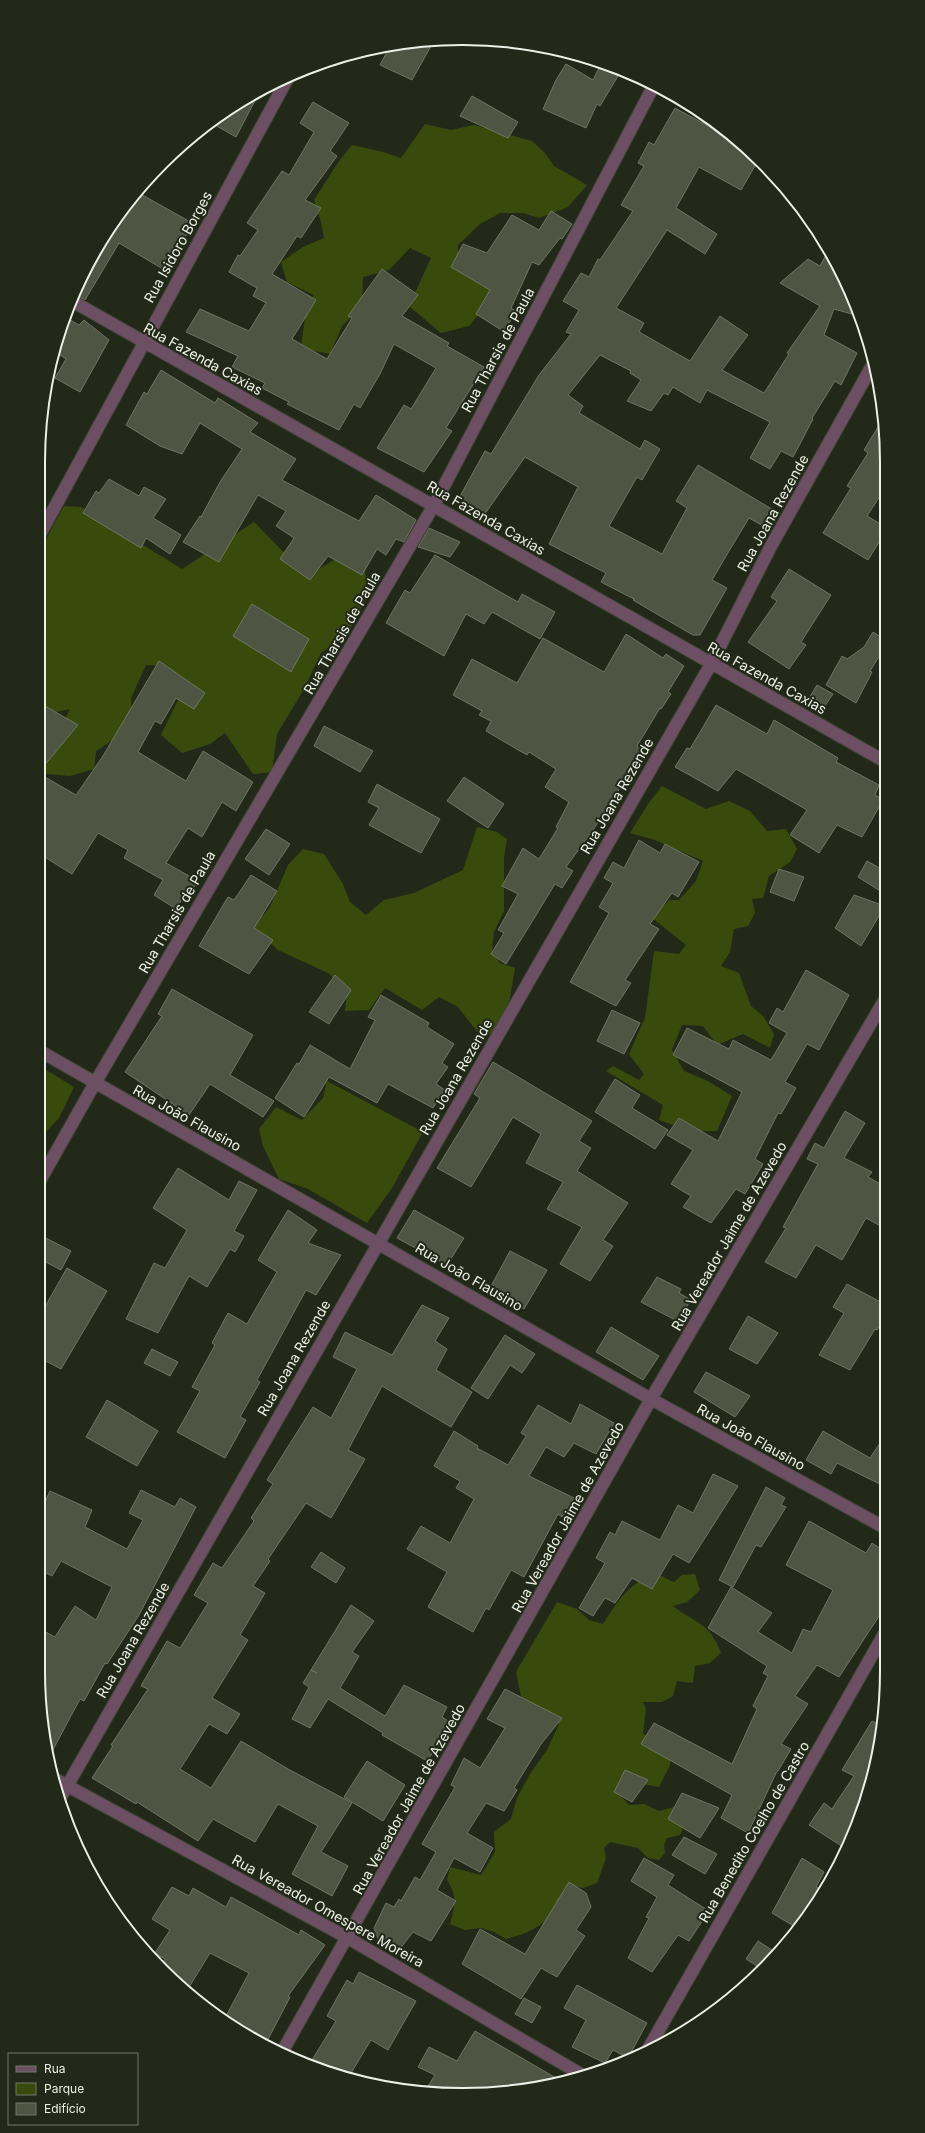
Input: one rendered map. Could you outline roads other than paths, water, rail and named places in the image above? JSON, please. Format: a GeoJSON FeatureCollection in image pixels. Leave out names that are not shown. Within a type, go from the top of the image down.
{"type":"FeatureCollection","features":[{"type":"Feature","properties":{"kind":"street","name":"Rua Isidoro Borges"},"geometry":{"type":"LineString","coordinates":[[45,525],[143,342],[284,85]]}},
{"type":"Feature","properties":{"kind":"street","name":"Rua Tharsis de Paula"},"geometry":{"type":"LineString","coordinates":[[45,1171],[94,1083],[434,505],[651,90]]}},
{"type":"Feature","properties":{"kind":"street","name":"Rua Fazenda Caxias"},"geometry":{"type":"LineString","coordinates":[[77,304],[880,759]]}},
{"type":"Feature","properties":{"kind":"street","name":"Rua Joana Rezende"},"geometry":{"type":"LineString","coordinates":[[63,1793],[711,664],[771,546],[870,370]]}},
{"type":"Feature","properties":{"kind":"street","name":"Rua Vereador Jaime de Azevedo"},"geometry":{"type":"LineString","coordinates":[[284,2048],[652,1399],[880,1008]]}},
{"type":"Feature","properties":{"kind":"street","name":"Rua João Flausino"},"geometry":{"type":"LineString","coordinates":[[45,1054],[652,1399],[880,1525]]}},
{"type":"Feature","properties":{"kind":"street","name":"Rua Benedito Coelho de Castro"},"geometry":{"type":"LineString","coordinates":[[652,2042],[880,1641]]}},
{"type":"Feature","properties":{"kind":"street","name":"Rua Vereador Omespere Moreira"},"geometry":{"type":"LineString","coordinates":[[60,1782],[348,1938],[577,2072]]}}]}
